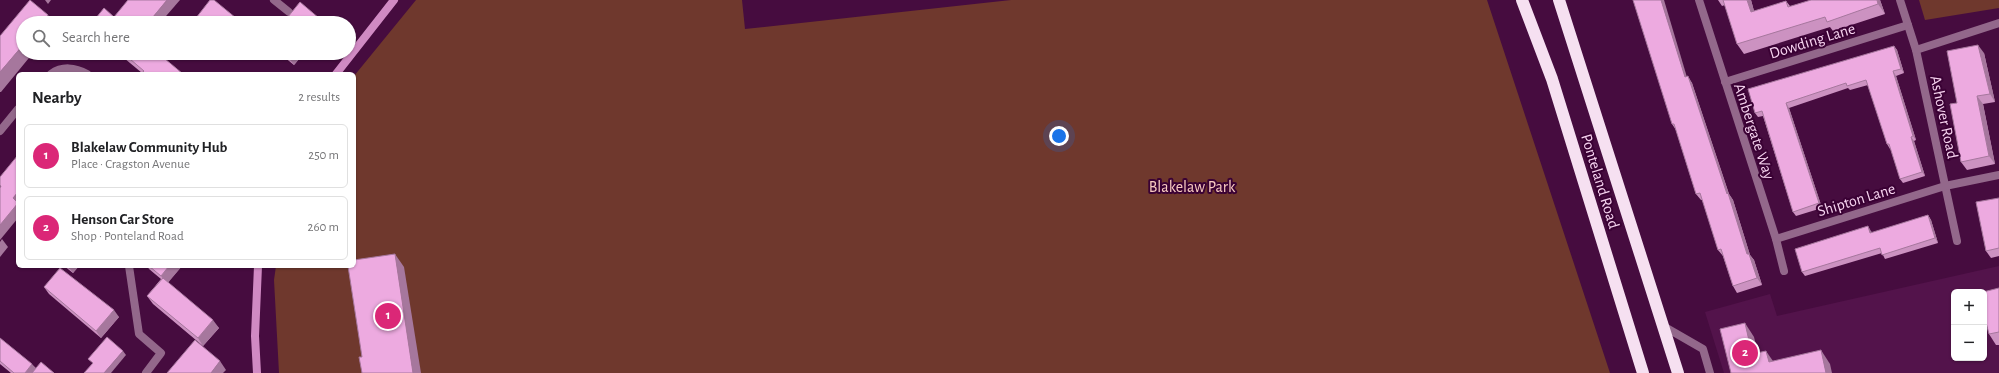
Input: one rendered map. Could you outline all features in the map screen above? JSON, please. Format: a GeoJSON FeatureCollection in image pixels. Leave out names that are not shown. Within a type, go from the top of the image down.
{"type":"FeatureCollection","features":[{"type":"Feature","properties":{"kind":"highway","name":"Ponteland Road"},"geometry":{"type":"LineString","coordinates":[[1522,0],[1552,78],[1644,373]]}},
{"type":"Feature","properties":{"kind":"highway","name":"Ponteland Road"},"geometry":{"type":"LineString","coordinates":[[1559,0],[1678,373]]}},
{"type":"Feature","properties":{"kind":"street"},"geometry":{"type":"LineString","coordinates":[[274,0],[289,12]]}},
{"type":"Feature","properties":{"kind":"street"},"geometry":{"type":"LineString","coordinates":[[356,48],[394,0]]}},
{"type":"Feature","properties":{"kind":"street","name":"Ambergate Way"},"geometry":{"type":"LineString","coordinates":[[1699,0],[1776,239],[1784,271]]}},
{"type":"Feature","properties":{"kind":"street","name":"Ashover Road"},"geometry":{"type":"LineString","coordinates":[[1900,0],[1916,50],[1957,241]]}},
{"type":"Feature","properties":{"kind":"street"},"geometry":{"type":"LineString","coordinates":[[1916,50],[1999,23]]}},
{"type":"Feature","properties":{"kind":"street","name":"Dowding Lane"},"geometry":{"type":"LineString","coordinates":[[1725,82],[1908,25]]}},
{"type":"Feature","properties":{"kind":"street"},"geometry":{"type":"LineString","coordinates":[[338,72],[347,60]]}},
{"type":"Feature","properties":{"kind":"street"},"geometry":{"type":"LineString","coordinates":[[54,72],[71,67],[82,72]]}},
{"type":"Feature","properties":{"kind":"street"},"geometry":{"type":"LineString","coordinates":[[0,131],[16,111]]}},
{"type":"Feature","properties":{"kind":"street","name":"Shipton Lane"},"geometry":{"type":"LineString","coordinates":[[1776,239],[1945,186],[1999,175]]}},
{"type":"Feature","properties":{"kind":"street"},"geometry":{"type":"LineString","coordinates":[[129,268],[139,334],[161,353],[146,373]]}},
{"type":"Feature","properties":{"kind":"street"},"geometry":{"type":"LineString","coordinates":[[257,373],[255,336],[258,268]]}},
{"type":"Feature","properties":{"kind":"street"},"geometry":{"type":"LineString","coordinates":[[1664,326],[1702,349],[1710,373]]}},
{"type":"Feature","properties":{"kind":"shaded area"},"geometry":{"type":"Polygon","coordinates":[[[1999,266],[1999,373],[1724,373],[1705,312],[1770,294],[1777,316],[1999,266]]]}},
{"type":"Feature","properties":{"kind":"green space","name":"Blakelaw Park"},"geometry":{"type":"Polygon","coordinates":[[[416,0],[742,0],[745,29],[1011,0],[1487,0],[1610,373],[279,373],[274,280],[276,268],[356,268],[356,74],[416,0]]]}},
{"type":"Feature","properties":{"kind":"green space"},"geometry":{"type":"Polygon","coordinates":[[[1919,0],[1999,0],[1999,8],[1925,20],[1919,0]]]}},
{"type":"Feature","properties":{"kind":"building"},"geometry":{"type":"Polygon","coordinates":[[[30,0],[48,15],[47,16],[17,16],[30,0]]]}},
{"type":"Feature","properties":{"kind":"building"},"geometry":{"type":"Polygon","coordinates":[[[128,0],[167,0],[154,16],[115,16],[128,0]]]}},
{"type":"Feature","properties":{"kind":"building"},"geometry":{"type":"Polygon","coordinates":[[[210,0],[214,0],[233,16],[198,16],[210,0]]]}},
{"type":"Feature","properties":{"kind":"building"},"geometry":{"type":"Polygon","coordinates":[[[1633,0],[1661,0],[1685,77],[1688,76],[1747,254],[1749,254],[1757,278],[1733,286],[1721,249],[1718,250],[1700,193],[1696,194],[1674,124],[1672,124],[1633,0]]]}},
{"type":"Feature","properties":{"kind":"building"},"geometry":{"type":"Polygon","coordinates":[[[1723,0],[1747,0],[1751,12],[1786,1],[1788,7],[1811,0],[1877,0],[1878,4],[1827,22],[1825,17],[1737,44],[1723,0]]]}},
{"type":"Feature","properties":{"kind":"building"},"geometry":{"type":"Polygon","coordinates":[[[300,2],[316,16],[289,16],[300,2]]]}},
{"type":"Feature","properties":{"kind":"building"},"geometry":{"type":"Polygon","coordinates":[[[104,8],[113,16],[98,16],[104,8]]]}},
{"type":"Feature","properties":{"kind":"building"},"geometry":{"type":"Polygon","coordinates":[[[16,17],[16,53],[0,72],[0,36],[16,17]]]}},
{"type":"Feature","properties":{"kind":"building"},"geometry":{"type":"Polygon","coordinates":[[[1978,45],[1990,94],[1977,96],[1989,156],[1961,162],[1950,104],[1957,103],[1947,51],[1978,45]]]}},
{"type":"Feature","properties":{"kind":"building"},"geometry":{"type":"Polygon","coordinates":[[[1894,46],[1901,69],[1893,71],[1913,136],[1911,137],[1922,172],[1900,179],[1866,80],[1847,86],[1846,83],[1786,103],[1819,203],[1793,212],[1762,111],[1755,113],[1748,89],[1894,46]]]}},
{"type":"Feature","properties":{"kind":"building"},"geometry":{"type":"Polygon","coordinates":[[[131,60],[166,60],[181,72],[143,72],[144,71],[131,60]]]}},
{"type":"Feature","properties":{"kind":"building"},"geometry":{"type":"Polygon","coordinates":[[[16,157],[16,194],[13,198],[16,201],[16,205],[0,225],[1,186],[0,177],[16,157]]]}},
{"type":"Feature","properties":{"kind":"building"},"geometry":{"type":"Polygon","coordinates":[[[1999,198],[1999,248],[1986,251],[1976,202],[1999,198]]]}},
{"type":"Feature","properties":{"kind":"building"},"geometry":{"type":"Polygon","coordinates":[[[1928,215],[1935,238],[1882,255],[1880,248],[1802,272],[1795,249],[1868,226],[1870,233],[1928,215]]]}},
{"type":"Feature","properties":{"kind":"building"},"geometry":{"type":"Polygon","coordinates":[[[395,254],[413,373],[362,373],[359,357],[362,357],[348,268],[356,268],[356,260],[395,254]]]}},
{"type":"Feature","properties":{"kind":"building"},"geometry":{"type":"Polygon","coordinates":[[[60,268],[114,310],[96,331],[44,287],[60,268]]]}},
{"type":"Feature","properties":{"kind":"building"},"geometry":{"type":"Polygon","coordinates":[[[151,268],[167,268],[161,276],[151,268]]]}},
{"type":"Feature","properties":{"kind":"building"},"geometry":{"type":"Polygon","coordinates":[[[163,278],[213,320],[198,338],[147,296],[163,278]]]}},
{"type":"Feature","properties":{"kind":"building"},"geometry":{"type":"Polygon","coordinates":[[[1999,288],[1999,332],[1989,334],[1987,326],[1987,291],[1999,288]]]}},
{"type":"Feature","properties":{"kind":"building"},"geometry":{"type":"Polygon","coordinates":[[[1745,323],[1752,354],[1766,351],[1769,362],[1821,350],[1826,373],[1731,373],[1720,329],[1745,323]]]}},
{"type":"Feature","properties":{"kind":"building"},"geometry":{"type":"Polygon","coordinates":[[[107,337],[123,351],[104,373],[84,373],[93,363],[88,359],[107,337]]]}},
{"type":"Feature","properties":{"kind":"building"},"geometry":{"type":"Polygon","coordinates":[[[0,338],[32,364],[25,373],[14,373],[0,361],[0,338]]]}},
{"type":"Feature","properties":{"kind":"building"},"geometry":{"type":"Polygon","coordinates":[[[195,340],[220,361],[211,373],[167,373],[195,340]]]}},
{"type":"Feature","properties":{"kind":"building"},"geometry":{"type":"Polygon","coordinates":[[[41,362],[54,373],[32,373],[41,362]]]}},
{"type":"Feature","properties":{"kind":"place","name":"Blakelaw Community Hub"},"geometry":{"type":"Point","coordinates":[388,316]}},
{"type":"Feature","properties":{"kind":"place","name":"Henson Car Store"},"geometry":{"type":"Point","coordinates":[1745,353]}}]}
